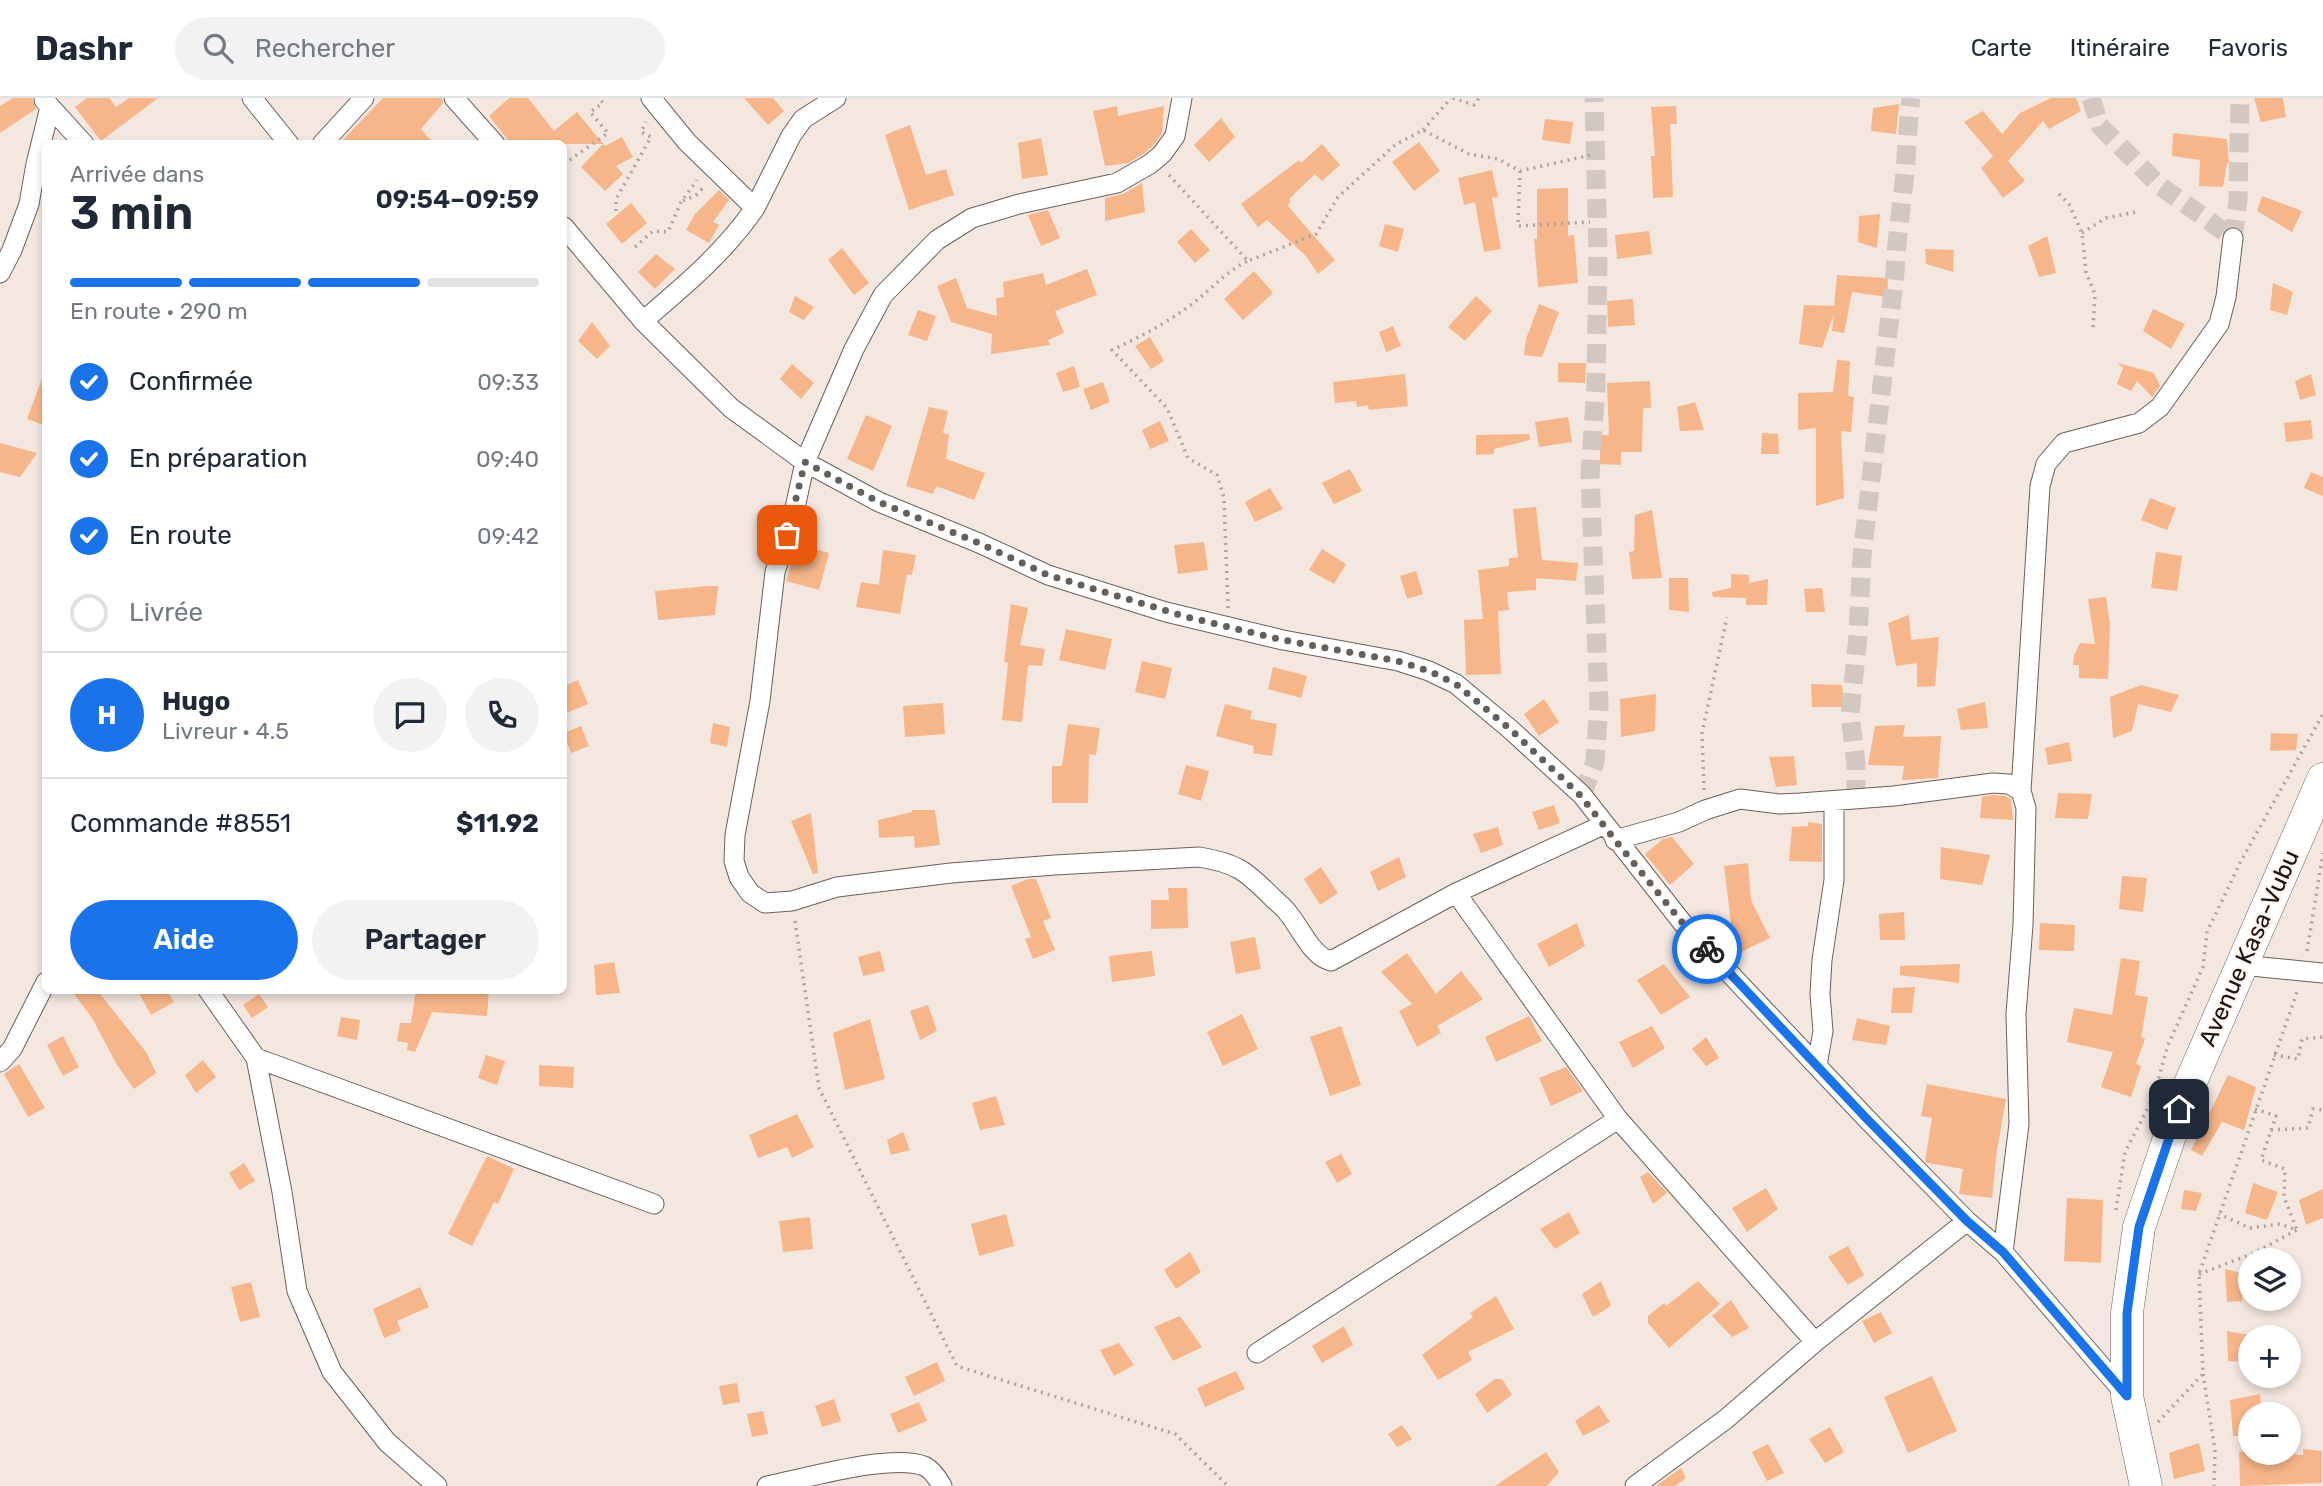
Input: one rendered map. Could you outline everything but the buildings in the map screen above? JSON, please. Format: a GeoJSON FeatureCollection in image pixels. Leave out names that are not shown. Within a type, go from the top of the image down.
{"type":"FeatureCollection","features":[{"type":"Feature","properties":{"kind":"highway","name":"Avenue Kasa-Vubu"},"geometry":{"type":"LineString","coordinates":[[2146,1486],[2127,1396],[2127,1313],[2139,1227],[2179,1109],[2323,779]]}},
{"type":"Feature","properties":{"kind":"street"},"geometry":{"type":"LineString","coordinates":[[252,98],[286,140]]}},
{"type":"Feature","properties":{"kind":"street"},"geometry":{"type":"LineString","coordinates":[[326,140],[364,98]]}},
{"type":"Feature","properties":{"kind":"street"},"geometry":{"type":"LineString","coordinates":[[454,98],[491,140]]}},
{"type":"Feature","properties":{"kind":"street"},"geometry":{"type":"LineString","coordinates":[[643,321],[705,268],[741,228],[755,208],[791,136],[803,119],[836,98]]}},
{"type":"Feature","properties":{"kind":"street"},"geometry":{"type":"LineString","coordinates":[[1182,98],[1175,136],[1163,154],[1117,183],[1041,198],[972,218],[937,240],[883,295],[854,349],[805,462],[793,517],[775,572],[760,701],[735,835],[734,861],[739,877],[750,892],[765,903],[792,901],[837,887],[951,873],[1199,857],[1228,863],[1253,876],[1287,910],[1317,953],[1325,960],[1331,961],[1455,893],[1609,833],[1679,822],[1740,799],[1780,804],[1834,801],[1993,783],[2009,784],[2021,791]]}},
{"type":"Feature","properties":{"kind":"street"},"geometry":{"type":"LineString","coordinates":[[46,103],[80,140]]}},
{"type":"Feature","properties":{"kind":"street"},"geometry":{"type":"LineString","coordinates":[[0,273],[12,250],[29,204],[46,103]]}},
{"type":"Feature","properties":{"kind":"street"},"geometry":{"type":"LineString","coordinates":[[652,107],[687,142],[709,177],[755,208]]}},
{"type":"Feature","properties":{"kind":"street"},"geometry":{"type":"LineString","coordinates":[[567,231],[643,321],[731,408],[805,462],[879,502],[1048,575],[1166,612],[1283,640],[1398,661],[1429,671],[1456,684],[1510,729],[1581,796],[1685,926],[1967,1221],[2003,1252],[2127,1396]]}},
{"type":"Feature","properties":{"kind":"street"},"geometry":{"type":"LineString","coordinates":[[2003,1252],[2019,1124],[2016,1014],[2023,925],[2026,808],[2021,791],[2040,486],[2046,464],[2064,443],[2139,423],[2160,407],[2219,324],[2226,298],[2233,238]]}},
{"type":"Feature","properties":{"kind":"street"},"geometry":{"type":"LineString","coordinates":[[1817,1065],[1823,1031],[1820,994],[1822,960],[1834,880],[1834,801]]}},
{"type":"Feature","properties":{"kind":"street"},"geometry":{"type":"LineString","coordinates":[[1455,893],[1618,1119],[1815,1342]]}},
{"type":"Feature","properties":{"kind":"street"},"geometry":{"type":"LineString","coordinates":[[2241,965],[2314,972]]}},
{"type":"Feature","properties":{"kind":"street"},"geometry":{"type":"LineString","coordinates":[[4,1049],[42,988]]}},
{"type":"Feature","properties":{"kind":"street"},"geometry":{"type":"LineString","coordinates":[[211,994],[256,1058],[282,1192],[297,1291],[332,1372],[387,1442],[420,1474],[437,1486]]}},
{"type":"Feature","properties":{"kind":"street"},"geometry":{"type":"LineString","coordinates":[[256,1058],[654,1203]]}},
{"type":"Feature","properties":{"kind":"street"},"geometry":{"type":"LineString","coordinates":[[1257,1353],[1618,1119]]}},
{"type":"Feature","properties":{"kind":"street"},"geometry":{"type":"LineString","coordinates":[[1635,1486],[1726,1419],[1815,1342],[1967,1221]]}},
{"type":"Feature","properties":{"kind":"street"},"geometry":{"type":"LineString","coordinates":[[767,1486],[874,1465],[905,1462],[927,1466],[942,1486]]}},
{"type":"Feature","properties":{"kind":"path"},"geometry":{"type":"LineString","coordinates":[[567,162],[608,133],[590,112],[603,103],[599,98]]}},
{"type":"Feature","properties":{"kind":"path"},"geometry":{"type":"LineString","coordinates":[[1229,627],[1224,498],[1217,475],[1188,458],[1167,408],[1112,349],[1149,333],[1193,304],[1233,268],[1316,234],[1338,197],[1395,145],[1423,130],[1452,98],[1474,106],[1479,98]]}},
{"type":"Feature","properties":{"kind":"path"},"geometry":{"type":"LineString","coordinates":[[616,211],[617,199],[652,136],[641,132],[652,107]]}},
{"type":"Feature","properties":{"kind":"path"},"geometry":{"type":"LineString","coordinates":[[1423,130],[1469,154],[1498,159],[1520,172],[1595,154]]}},
{"type":"Feature","properties":{"kind":"path"},"geometry":{"type":"LineString","coordinates":[[1520,172],[1518,226],[1590,222]]}},
{"type":"Feature","properties":{"kind":"path"},"geometry":{"type":"LineString","coordinates":[[1169,175],[1248,261]]}},
{"type":"Feature","properties":{"kind":"path"},"geometry":{"type":"LineString","coordinates":[[635,247],[653,231],[668,232],[681,202],[697,180],[709,177]]}},
{"type":"Feature","properties":{"kind":"path"},"geometry":{"type":"LineString","coordinates":[[681,202],[696,195],[709,177]]}},
{"type":"Feature","properties":{"kind":"path"},"geometry":{"type":"LineString","coordinates":[[2059,194],[2069,204],[2082,233],[2085,272],[2095,294],[2093,329]]}},
{"type":"Feature","properties":{"kind":"path"},"geometry":{"type":"LineString","coordinates":[[2082,233],[2106,218],[2136,212]]}},
{"type":"Feature","properties":{"kind":"path"},"geometry":{"type":"LineString","coordinates":[[1705,810],[1702,733],[1727,617]]}},
{"type":"Feature","properties":{"kind":"path"},"geometry":{"type":"LineString","coordinates":[[2115,1214],[2125,1152],[2153,1098],[2168,1045],[2203,967],[2207,932],[2241,861],[2323,714]]}},
{"type":"Feature","properties":{"kind":"path"},"geometry":{"type":"LineString","coordinates":[[2214,1486],[2215,1450],[2203,1374],[2199,1274],[2274,1055],[2314,972],[2323,853]]}},
{"type":"Feature","properties":{"kind":"path"},"geometry":{"type":"LineString","coordinates":[[792,901],[819,1088],[957,1366],[1175,1434],[1228,1486]]}},
{"type":"Feature","properties":{"kind":"path"},"geometry":{"type":"LineString","coordinates":[[2274,1055],[2298,1059],[2302,1039],[2323,1037]]}},
{"type":"Feature","properties":{"kind":"path"},"geometry":{"type":"LineString","coordinates":[[2255,1109],[2276,1116],[2261,1160],[2286,1169],[2284,1197],[2297,1230]]}},
{"type":"Feature","properties":{"kind":"path"},"geometry":{"type":"LineString","coordinates":[[2271,1130],[2308,1128],[2314,1109],[2323,1110]]}},
{"type":"Feature","properties":{"kind":"path"},"geometry":{"type":"LineString","coordinates":[[2219,1213],[2250,1228],[2280,1224],[2297,1230]]}},
{"type":"Feature","properties":{"kind":"path"},"geometry":{"type":"LineString","coordinates":[[2199,1274],[2252,1254],[2297,1230]]}},
{"type":"Feature","properties":{"kind":"path"},"geometry":{"type":"LineString","coordinates":[[2137,1444],[2203,1374]]}},
{"type":"Feature","properties":{"kind":"tunnel"},"geometry":{"type":"LineString","coordinates":[[1582,795],[1595,762],[1599,704],[1590,474],[1596,387],[1598,252],[1594,98]]}},
{"type":"Feature","properties":{"kind":"tunnel"},"geometry":{"type":"LineString","coordinates":[[1856,799],[1856,764],[1850,715],[1862,556],[1895,273],[1911,98]]}},
{"type":"Feature","properties":{"kind":"tunnel"},"geometry":{"type":"LineString","coordinates":[[2091,98],[2100,126],[2160,186],[2233,238],[2238,201],[2240,98]]}},
{"type":"Feature","properties":{"kind":"way so far"},"geometry":{"type":"LineString","coordinates":[[787,535],[805,462],[879,502],[1048,575],[1166,612],[1283,640],[1398,661],[1429,671],[1456,684],[1510,729],[1581,796],[1685,926],[1707,949]]}},
{"type":"Feature","properties":{"kind":"route"},"geometry":{"type":"LineString","coordinates":[[1707,949],[1866,1118],[1967,1221],[2003,1252],[2127,1396],[2127,1313],[2139,1227],[2179,1109]]}}]}
